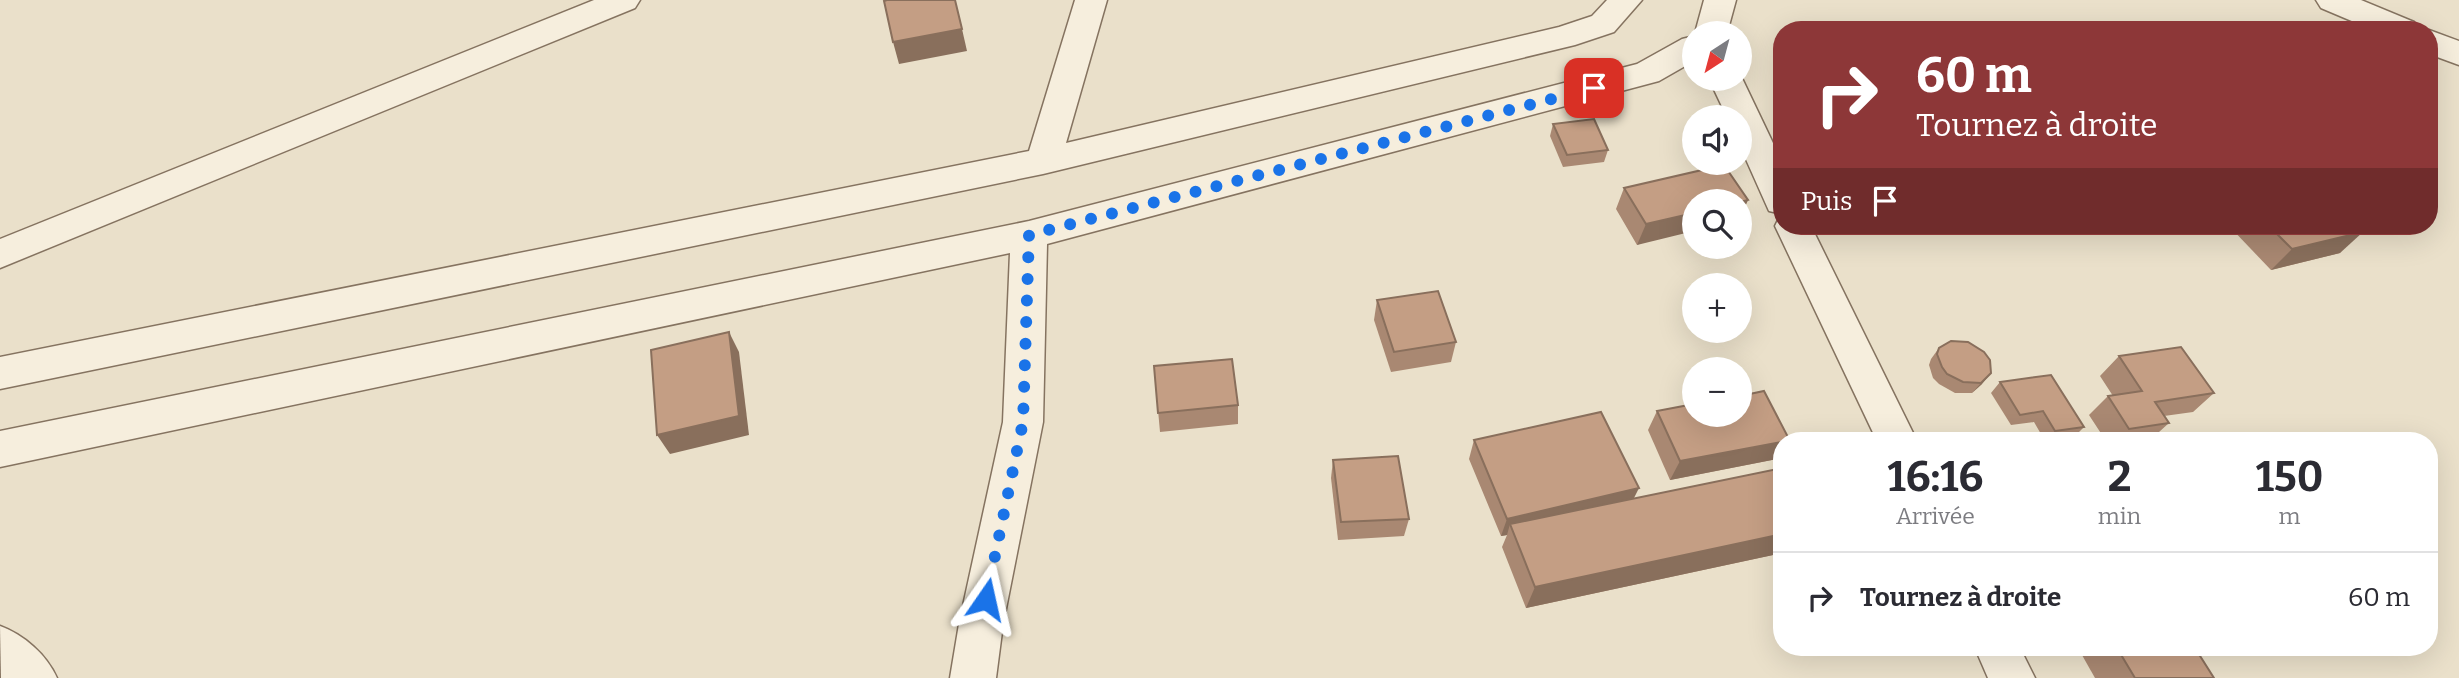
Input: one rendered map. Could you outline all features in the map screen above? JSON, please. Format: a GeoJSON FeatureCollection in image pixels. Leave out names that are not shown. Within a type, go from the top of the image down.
{"type":"FeatureCollection","features":[{"type":"Feature","properties":{"kind":"street"},"geometry":{"type":"LineString","coordinates":[[0,254],[624,0]]}},
{"type":"Feature","properties":{"kind":"street"},"geometry":{"type":"LineString","coordinates":[[1043,161],[1091,0]]}},
{"type":"Feature","properties":{"kind":"street"},"geometry":{"type":"LineString","coordinates":[[0,373],[1043,161],[1564,37],[1602,24],[1626,0]]}},
{"type":"Feature","properties":{"kind":"street"},"geometry":{"type":"LineString","coordinates":[[1714,21],[1720,0]]}},
{"type":"Feature","properties":{"kind":"street"},"geometry":{"type":"LineString","coordinates":[[2332,0],[2382,21]]}},
{"type":"Feature","properties":{"kind":"street"},"geometry":{"type":"LineString","coordinates":[[2438,45],[2459,54]]}},
{"type":"Feature","properties":{"kind":"street"},"geometry":{"type":"LineString","coordinates":[[0,449],[1029,235],[1647,74],[1682,54]]}},
{"type":"Feature","properties":{"kind":"street"},"geometry":{"type":"LineString","coordinates":[[1732,91],[1773,181]]}},
{"type":"Feature","properties":{"kind":"street"},"geometry":{"type":"LineString","coordinates":[[973,678],[1023,422],[1029,235]]}},
{"type":"Feature","properties":{"kind":"street"},"geometry":{"type":"LineString","coordinates":[[1798,235],[1893,432]]}},
{"type":"Feature","properties":{"kind":"street"},"geometry":{"type":"LineString","coordinates":[[0,647],[34,678]]}},
{"type":"Feature","properties":{"kind":"street"},"geometry":{"type":"LineString","coordinates":[[2001,656],[2012,678]]}},
{"type":"Feature","properties":{"kind":"building"},"geometry":{"type":"Polygon","coordinates":[[[955,0],[962,29],[893,42],[884,1],[955,0]]]}},
{"type":"Feature","properties":{"kind":"building"},"geometry":{"type":"Polygon","coordinates":[[[1594,119],[1608,150],[1567,155],[1553,124],[1594,119]]]}},
{"type":"Feature","properties":{"kind":"building"},"geometry":{"type":"Polygon","coordinates":[[[1682,175],[1731,175],[1740,189],[1682,189],[1682,216],[1646,224],[1624,188],[1682,175]]]}},
{"type":"Feature","properties":{"kind":"building"},"geometry":{"type":"Polygon","coordinates":[[[2278,235],[2350,235],[2292,249],[2278,235]]]}},
{"type":"Feature","properties":{"kind":"building"},"geometry":{"type":"Polygon","coordinates":[[[1438,291],[1456,342],[1394,352],[1377,300],[1438,291]]]}},
{"type":"Feature","properties":{"kind":"building"},"geometry":{"type":"Polygon","coordinates":[[[729,332],[739,416],[657,435],[651,350],[729,332]]]}},
{"type":"Feature","properties":{"kind":"building"},"geometry":{"type":"Polygon","coordinates":[[[1951,341],[1968,342],[1984,352],[1990,360],[1991,373],[1981,383],[1963,382],[1947,374],[1942,367],[1937,354],[1939,348],[1951,341]]]}},
{"type":"Feature","properties":{"kind":"building"},"geometry":{"type":"Polygon","coordinates":[[[2181,347],[2214,393],[2155,402],[2169,423],[2129,429],[2108,396],[2142,391],[2119,356],[2181,347]]]}},
{"type":"Feature","properties":{"kind":"building"},"geometry":{"type":"Polygon","coordinates":[[[1232,359],[1238,405],[1158,413],[1154,366],[1232,359]]]}},
{"type":"Feature","properties":{"kind":"building"},"geometry":{"type":"Polygon","coordinates":[[[2051,375],[2084,427],[2055,431],[2043,411],[2020,415],[2000,382],[2051,375]]]}},
{"type":"Feature","properties":{"kind":"building"},"geometry":{"type":"Polygon","coordinates":[[[1764,391],[1785,432],[1773,432],[1773,444],[1680,461],[1657,411],[1682,406],[1682,427],[1752,427],[1752,394],[1764,391]]]}},
{"type":"Feature","properties":{"kind":"building"},"geometry":{"type":"Polygon","coordinates":[[[1601,412],[1639,488],[1507,519],[1474,440],[1601,412]]]}},
{"type":"Feature","properties":{"kind":"building"},"geometry":{"type":"Polygon","coordinates":[[[1398,456],[1409,519],[1341,522],[1333,460],[1398,456]]]}},
{"type":"Feature","properties":{"kind":"building"},"geometry":{"type":"Polygon","coordinates":[[[1773,470],[1773,536],[1535,587],[1510,524],[1773,470]]]}},
{"type":"Feature","properties":{"kind":"building"},"geometry":{"type":"Polygon","coordinates":[[[2122,656],[2200,656],[2214,678],[2135,678],[2122,656]]]}},
{"type":"Feature","properties":{"kind":"route"},"geometry":{"type":"LineString","coordinates":[[986,599],[1023,422],[1029,235],[1594,88]]}}]}
